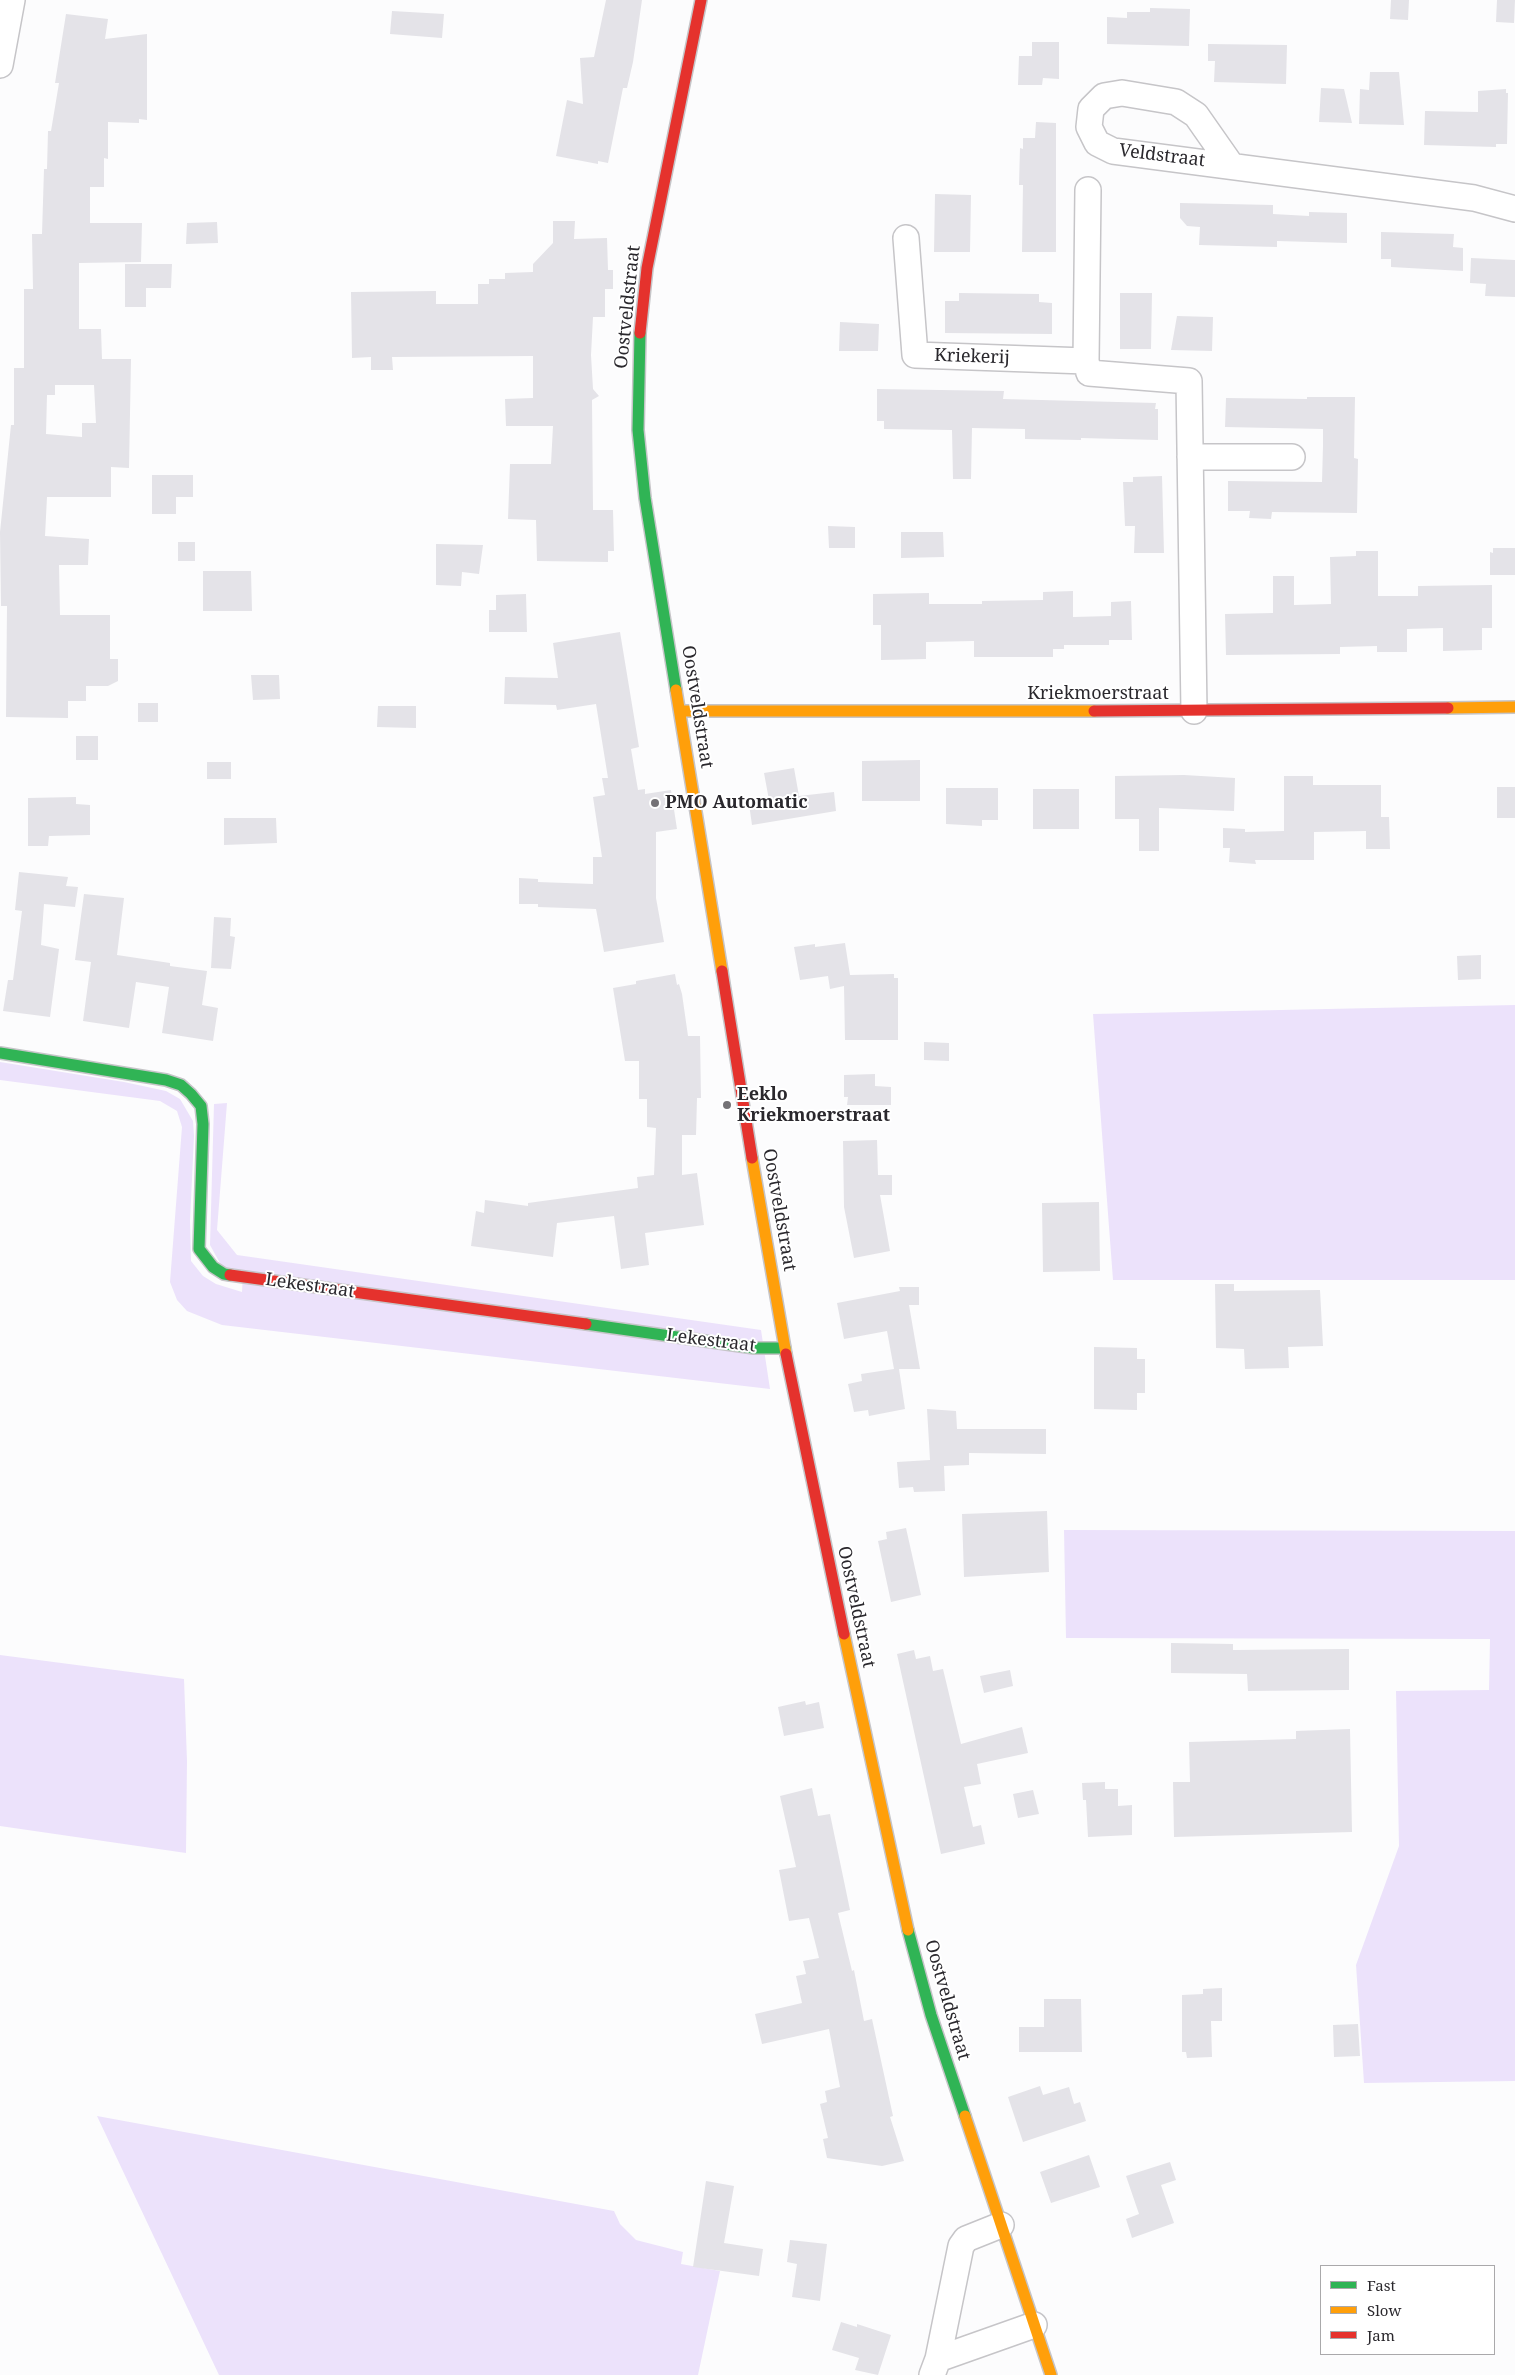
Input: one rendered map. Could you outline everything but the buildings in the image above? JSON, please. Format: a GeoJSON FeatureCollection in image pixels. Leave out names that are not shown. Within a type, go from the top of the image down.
{"type":"FeatureCollection","features":[{"type":"Feature","properties":{"kind":"street"},"geometry":{"type":"LineString","coordinates":[[0,65],[12,0]]}},
{"type":"Feature","properties":{"kind":"street","name":"Oostveldstraat"},"geometry":{"type":"LineString","coordinates":[[701,0],[647,268],[638,368],[638,430],[644,498],[785,1348],[819,1520],[910,1937],[931,2015],[1051,2375]]}},
{"type":"Feature","properties":{"kind":"street","name":"Veldstraat"},"geometry":{"type":"LineString","coordinates":[[1231,165],[1196,115],[1176,102],[1122,93],[1104,96],[1091,109],[1089,127],[1096,143],[1113,151],[1474,198],[1515,209]]}},
{"type":"Feature","properties":{"kind":"street"},"geometry":{"type":"LineString","coordinates":[[1088,190],[1086,361],[1089,373],[1190,382],[1194,711]]}},
{"type":"Feature","properties":{"kind":"street","name":"Kriekerij"},"geometry":{"type":"LineString","coordinates":[[906,238],[915,355],[1086,361]]}},
{"type":"Feature","properties":{"kind":"street"},"geometry":{"type":"LineString","coordinates":[[1190,457],[1292,457]]}},
{"type":"Feature","properties":{"kind":"street","name":"Kriekmoerstraat"},"geometry":{"type":"LineString","coordinates":[[680,711],[1194,711],[1515,707]]}},
{"type":"Feature","properties":{"kind":"street","name":"Lekestraat"},"geometry":{"type":"LineString","coordinates":[[0,1053],[166,1080],[181,1085],[191,1094],[201,1106],[203,1124],[199,1249],[213,1268],[224,1274],[451,1304],[754,1348],[785,1348]]}},
{"type":"Feature","properties":{"kind":"street"},"geometry":{"type":"LineString","coordinates":[[935,2367],[961,2246],[966,2239],[1001,2225]]}},
{"type":"Feature","properties":{"kind":"street"},"geometry":{"type":"LineString","coordinates":[[935,2367],[1034,2325]]}},
{"type":"Feature","properties":{"kind":"shaded area"},"geometry":{"type":"Polygon","coordinates":[[[1515,1005],[1515,1280],[1113,1280],[1093,1014],[1515,1005]]]}},
{"type":"Feature","properties":{"kind":"shaded area"},"geometry":{"type":"Polygon","coordinates":[[[0,1062],[124,1082],[166,1091],[180,1099],[193,1121],[190,1221],[191,1261],[203,1276],[216,1284],[242,1292],[243,1272],[230,1270],[221,1265],[210,1245],[214,1104],[227,1103],[217,1230],[237,1255],[761,1330],[770,1389],[222,1325],[187,1311],[177,1300],[170,1282],[182,1127],[177,1111],[160,1101],[0,1080],[0,1062]]]}},
{"type":"Feature","properties":{"kind":"shaded area"},"geometry":{"type":"Polygon","coordinates":[[[1064,1530],[1515,1531],[1515,2081],[1364,2083],[1356,1965],[1399,1846],[1396,1691],[1489,1690],[1490,1639],[1066,1638],[1064,1530]]]}},
{"type":"Feature","properties":{"kind":"shaded area"},"geometry":{"type":"Polygon","coordinates":[[[0,1655],[184,1679],[187,1761],[186,1853],[0,1826],[0,1655]]]}},
{"type":"Feature","properties":{"kind":"shaded area"},"geometry":{"type":"Polygon","coordinates":[[[97,2116],[614,2211],[620,2224],[636,2240],[683,2252],[681,2264],[720,2271],[698,2375],[219,2375],[97,2116]]]}},
{"type":"Feature","properties":{"kind":"traffic: fast"},"geometry":{"type":"LineString","coordinates":[[640,333],[638,430],[645,498],[676,690]]}},
{"type":"Feature","properties":{"kind":"traffic: fast"},"geometry":{"type":"LineString","coordinates":[[0,1053],[166,1080],[181,1085],[191,1094],[201,1106],[203,1124],[199,1249],[213,1267],[224,1274],[230,1275]]}},
{"type":"Feature","properties":{"kind":"traffic: fast"},"geometry":{"type":"LineString","coordinates":[[586,1324],[754,1348],[785,1348]]}},
{"type":"Feature","properties":{"kind":"traffic: fast"},"geometry":{"type":"LineString","coordinates":[[908,1930],[931,2015],[965,2116]]}},
{"type":"Feature","properties":{"kind":"traffic: slow"},"geometry":{"type":"LineString","coordinates":[[676,690],[722,971]]}},
{"type":"Feature","properties":{"kind":"traffic: slow"},"geometry":{"type":"LineString","coordinates":[[1448,708],[1515,707]]}},
{"type":"Feature","properties":{"kind":"traffic: slow"},"geometry":{"type":"LineString","coordinates":[[680,711],[1094,711]]}},
{"type":"Feature","properties":{"kind":"traffic: slow"},"geometry":{"type":"LineString","coordinates":[[752,1158],[786,1354]]}},
{"type":"Feature","properties":{"kind":"traffic: slow"},"geometry":{"type":"LineString","coordinates":[[844,1634],[908,1930]]}},
{"type":"Feature","properties":{"kind":"traffic: slow"},"geometry":{"type":"LineString","coordinates":[[965,2116],[1051,2375]]}},
{"type":"Feature","properties":{"kind":"traffic: jam"},"geometry":{"type":"LineString","coordinates":[[640,333],[647,268],[701,0]]}},
{"type":"Feature","properties":{"kind":"traffic: jam"},"geometry":{"type":"LineString","coordinates":[[1094,711],[1448,708]]}},
{"type":"Feature","properties":{"kind":"traffic: jam"},"geometry":{"type":"LineString","coordinates":[[722,971],[752,1158]]}},
{"type":"Feature","properties":{"kind":"traffic: jam"},"geometry":{"type":"LineString","coordinates":[[230,1275],[586,1324]]}},
{"type":"Feature","properties":{"kind":"traffic: jam"},"geometry":{"type":"LineString","coordinates":[[786,1354],[844,1634]]}},
{"type":"Feature","properties":{"kind":"place","name":"PMO Automatic"},"geometry":{"type":"Point","coordinates":[655,803]}},
{"type":"Feature","properties":{"kind":"place","name":"Eeklo Kriekmoerstraat"},"geometry":{"type":"Point","coordinates":[727,1105]}}]}
